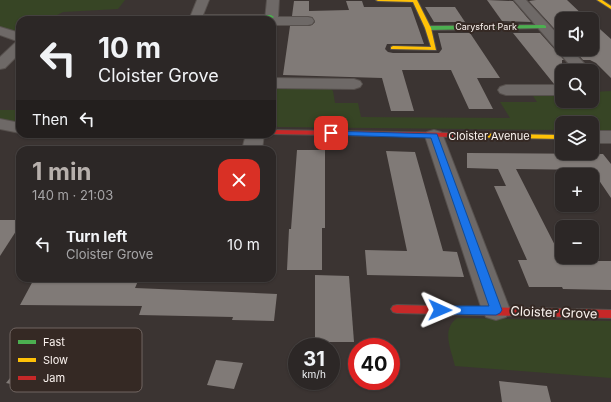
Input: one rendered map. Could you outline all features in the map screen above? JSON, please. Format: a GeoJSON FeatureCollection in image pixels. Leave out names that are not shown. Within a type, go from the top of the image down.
{"type":"FeatureCollection","features":[{"type":"Feature","properties":{"kind":"street"},"geometry":{"type":"LineString","coordinates":[[197,16],[203,0]]}},
{"type":"Feature","properties":{"kind":"street"},"geometry":{"type":"LineString","coordinates":[[271,16],[273,0]]}},
{"type":"Feature","properties":{"kind":"street"},"geometry":{"type":"LineString","coordinates":[[378,0],[415,1],[428,28],[434,49],[393,48]]}},
{"type":"Feature","properties":{"kind":"street"},"geometry":{"type":"LineString","coordinates":[[520,0],[555,39]]}},
{"type":"Feature","properties":{"kind":"street"},"geometry":{"type":"LineString","coordinates":[[599,0],[611,8]]}},
{"type":"Feature","properties":{"kind":"street"},"geometry":{"type":"LineString","coordinates":[[276,19],[308,22]]}},
{"type":"Feature","properties":{"kind":"street","name":"Carysfort Park"},"geometry":{"type":"LineString","coordinates":[[428,28],[544,27]]}},
{"type":"Feature","properties":{"kind":"street"},"geometry":{"type":"LineString","coordinates":[[0,31],[16,37]]}},
{"type":"Feature","properties":{"kind":"street"},"geometry":{"type":"LineString","coordinates":[[0,65],[16,49]]}},
{"type":"Feature","properties":{"kind":"street"},"geometry":{"type":"LineString","coordinates":[[570,56],[577,64]]}},
{"type":"Feature","properties":{"kind":"street"},"geometry":{"type":"LineString","coordinates":[[276,83],[354,84]]}},
{"type":"Feature","properties":{"kind":"street"},"geometry":{"type":"LineString","coordinates":[[506,90],[555,90]]}},
{"type":"Feature","properties":{"kind":"street"},"geometry":{"type":"LineString","coordinates":[[0,124],[16,127]]}},
{"type":"Feature","properties":{"kind":"street","name":"Cloister Avenue"},"geometry":{"type":"LineString","coordinates":[[276,132],[555,137]]}},
{"type":"Feature","properties":{"kind":"street","name":"Cloister Grove"},"geometry":{"type":"LineString","coordinates":[[434,136],[496,310]]}},
{"type":"Feature","properties":{"kind":"street"},"geometry":{"type":"LineString","coordinates":[[599,137],[611,137]]}},
{"type":"Feature","properties":{"kind":"street","name":"Cloister Grove"},"geometry":{"type":"LineString","coordinates":[[397,309],[496,310],[611,314]]}},
{"type":"Feature","properties":{"kind":"green space"},"geometry":{"type":"Polygon","coordinates":[[[0,0],[125,0],[118,9],[63,12],[56,16],[16,16],[16,32],[0,27],[0,0]]]}},
{"type":"Feature","properties":{"kind":"green space"},"geometry":{"type":"Polygon","coordinates":[[[278,86],[331,89],[333,91],[335,103],[358,103],[361,117],[510,118],[500,102],[537,102],[531,93],[555,93],[555,108],[599,108],[599,92],[611,91],[611,131],[599,131],[599,116],[555,116],[555,130],[276,126],[276,87],[278,86]]]}},
{"type":"Feature","properties":{"kind":"green space"},"geometry":{"type":"Polygon","coordinates":[[[0,110],[16,110],[16,123],[0,119],[0,110]]]}},
{"type":"Feature","properties":{"kind":"green space"},"geometry":{"type":"Polygon","coordinates":[[[457,318],[611,321],[611,378],[455,366],[448,340],[448,334],[449,328],[457,318]]]}},
{"type":"Feature","properties":{"kind":"building"},"geometry":{"type":"Polygon","coordinates":[[[487,0],[513,1],[531,22],[502,21],[487,0]]]}},
{"type":"Feature","properties":{"kind":"building"},"geometry":{"type":"Polygon","coordinates":[[[567,0],[580,12],[555,12],[555,29],[529,1],[567,0]]]}},
{"type":"Feature","properties":{"kind":"building"},"geometry":{"type":"Polygon","coordinates":[[[294,1],[309,1],[309,11],[349,10],[346,1],[362,1],[364,7],[411,7],[424,44],[387,44],[385,49],[388,52],[393,53],[439,53],[442,49],[438,33],[470,33],[500,78],[477,78],[493,109],[469,109],[451,70],[402,70],[414,111],[391,111],[382,78],[283,75],[290,26],[308,26],[315,22],[312,17],[292,16],[294,1]]]}},
{"type":"Feature","properties":{"kind":"building"},"geometry":{"type":"Polygon","coordinates":[[[425,7],[455,7],[465,22],[434,22],[425,7]]]}},
{"type":"Feature","properties":{"kind":"building"},"geometry":{"type":"Polygon","coordinates":[[[599,28],[611,39],[611,78],[599,66],[599,64],[590,60],[583,60],[579,56],[599,56],[599,28]]]}},
{"type":"Feature","properties":{"kind":"building"},"geometry":{"type":"Polygon","coordinates":[[[513,33],[540,33],[555,50],[555,56],[560,56],[564,60],[562,60],[562,64],[555,64],[554,84],[513,33]]]}},
{"type":"Feature","properties":{"kind":"building"},"geometry":{"type":"Polygon","coordinates":[[[297,150],[325,150],[325,228],[322,228],[322,270],[287,270],[289,229],[291,229],[297,150]]]}},
{"type":"Feature","properties":{"kind":"building"},"geometry":{"type":"Polygon","coordinates":[[[386,151],[415,152],[443,251],[457,252],[464,277],[367,275],[365,250],[407,251],[386,151]]]}},
{"type":"Feature","properties":{"kind":"building"},"geometry":{"type":"Polygon","coordinates":[[[467,153],[555,154],[555,160],[599,160],[599,154],[603,154],[611,164],[611,198],[599,180],[599,168],[516,169],[555,245],[555,264],[599,264],[599,261],[611,261],[611,290],[563,289],[562,287],[529,287],[518,260],[527,260],[494,186],[506,186],[498,169],[467,168],[467,153]]]}},
{"type":"Feature","properties":{"kind":"building"},"geometry":{"type":"Polygon","coordinates":[[[0,220],[16,220],[16,231],[0,256],[0,220]]]}},
{"type":"Feature","properties":{"kind":"building"},"geometry":{"type":"Polygon","coordinates":[[[315,275],[349,276],[354,338],[348,338],[348,342],[340,342],[340,338],[315,338],[315,275]]]}},
{"type":"Feature","properties":{"kind":"building"},"geometry":{"type":"Polygon","coordinates":[[[32,282],[138,282],[135,288],[277,294],[274,321],[232,320],[233,317],[139,315],[142,306],[20,305],[32,282]]]}},
{"type":"Feature","properties":{"kind":"building"},"geometry":{"type":"Polygon","coordinates":[[[216,360],[243,363],[234,389],[207,385],[216,360]]]}},
{"type":"Feature","properties":{"kind":"building"},"geometry":{"type":"Polygon","coordinates":[[[10,378],[10,384],[6,383],[10,378]]]}},
{"type":"Feature","properties":{"kind":"building"},"geometry":{"type":"Polygon","coordinates":[[[499,381],[547,386],[551,402],[502,402],[499,381]]]}},
{"type":"Feature","properties":{"kind":"traffic: fast"},"geometry":{"type":"LineString","coordinates":[[428,28],[544,27]]}},
{"type":"Feature","properties":{"kind":"traffic: slow"},"geometry":{"type":"LineString","coordinates":[[378,0],[415,1],[428,28],[434,49],[393,48]]}},
{"type":"Feature","properties":{"kind":"traffic: slow"},"geometry":{"type":"LineString","coordinates":[[599,0],[611,8]]}},
{"type":"Feature","properties":{"kind":"traffic: slow"},"geometry":{"type":"LineString","coordinates":[[457,135],[555,137]]}},
{"type":"Feature","properties":{"kind":"traffic: jam"},"geometry":{"type":"LineString","coordinates":[[276,132],[457,135]]}},
{"type":"Feature","properties":{"kind":"traffic: jam"},"geometry":{"type":"LineString","coordinates":[[397,309],[611,314]]}},
{"type":"Feature","properties":{"kind":"route"},"geometry":{"type":"LineString","coordinates":[[331,133],[434,136],[496,310],[440,310]]}}]}
